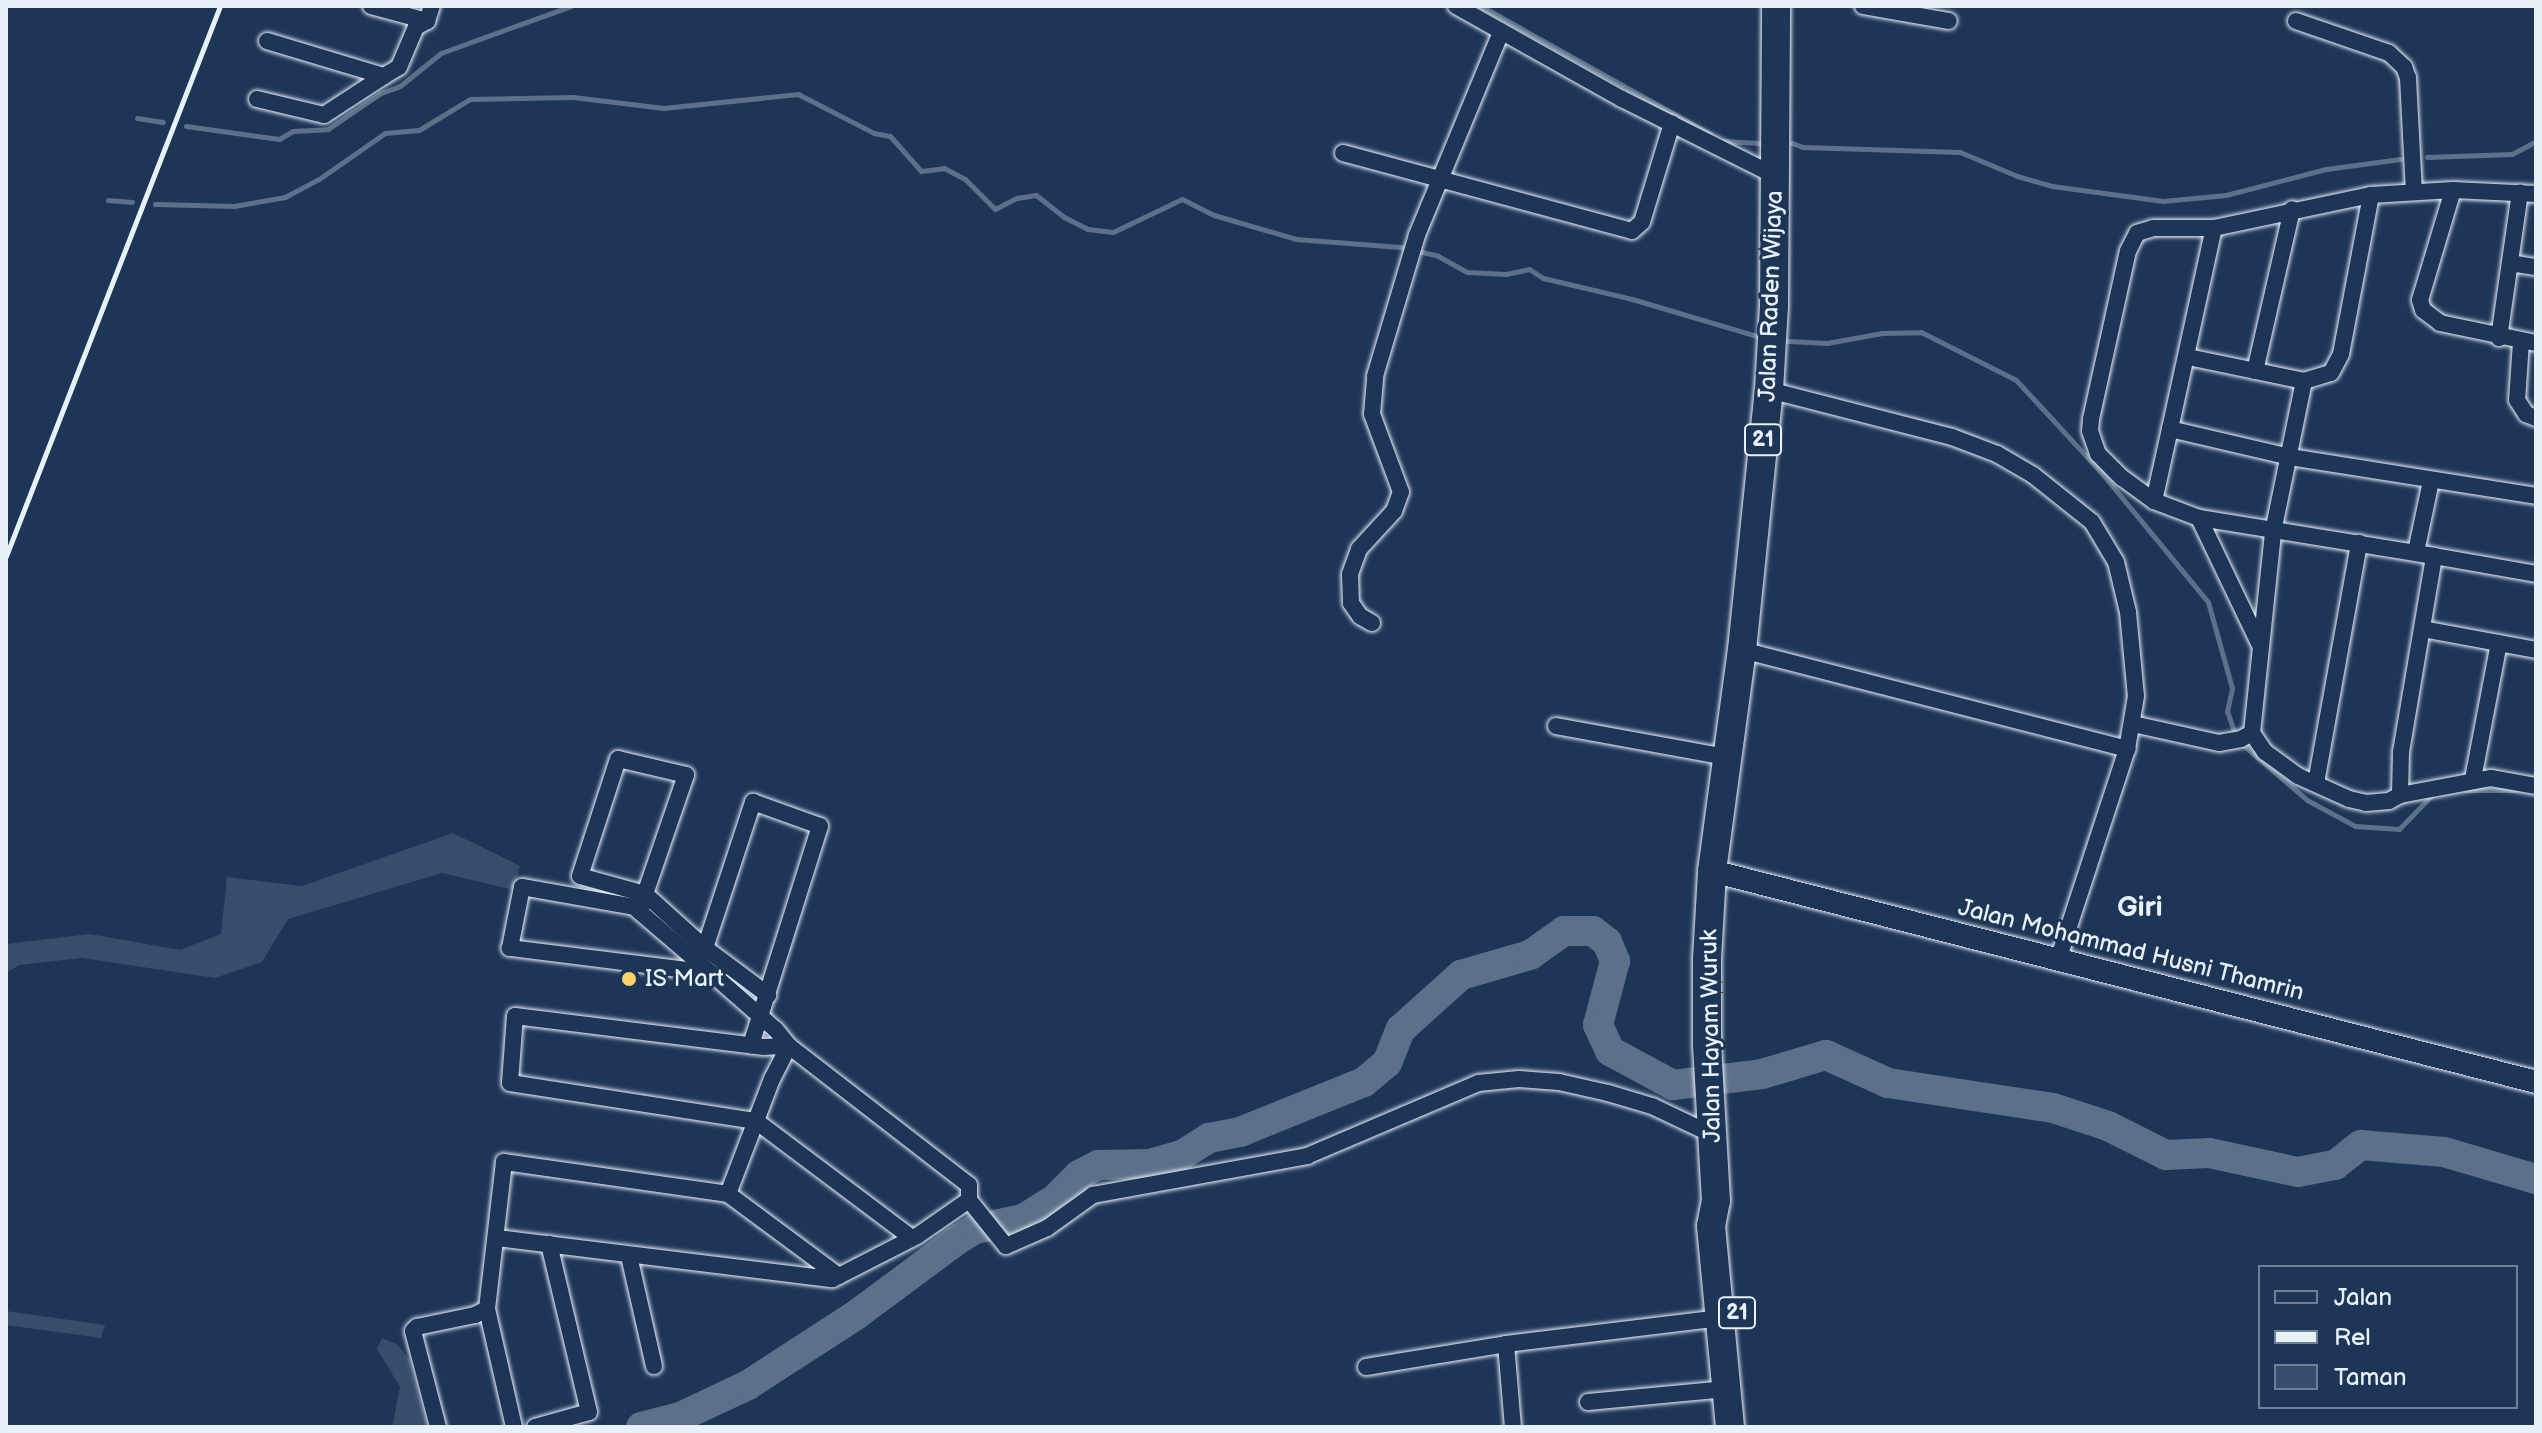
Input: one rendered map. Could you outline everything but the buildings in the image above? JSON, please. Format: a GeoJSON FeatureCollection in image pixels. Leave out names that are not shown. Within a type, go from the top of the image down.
{"type":"FeatureCollection","features":[{"type":"Feature","properties":{"kind":"highway","name":"Jalan Raden Wijaya"},"geometry":{"type":"LineString","coordinates":[[1712,871],[1742,650],[1769,390],[1776,176],[1776,6]]}},
{"type":"Feature","properties":{"kind":"highway","name":"Jalan Hayam Wuruk"},"geometry":{"type":"LineString","coordinates":[[1712,871],[1707,1044],[1716,1201],[1711,1226],[1730,1427]]}},
{"type":"Feature","properties":{"kind":"highway","name":"Jalan Hayam Wuruk"},"geometry":{"type":"LineString","coordinates":[[1716,1201],[1727,1223],[1749,1427]]}},
{"type":"Feature","properties":{"kind":"street"},"geometry":{"type":"LineString","coordinates":[[371,6],[429,14]]}},
{"type":"Feature","properties":{"kind":"street"},"geometry":{"type":"LineString","coordinates":[[1456,6],[1776,176]]}},
{"type":"Feature","properties":{"kind":"street"},"geometry":{"type":"LineString","coordinates":[[1863,6],[1949,21]]}},
{"type":"Feature","properties":{"kind":"street"},"geometry":{"type":"LineString","coordinates":[[257,99],[324,115],[399,67],[416,27],[429,14]]}},
{"type":"Feature","properties":{"kind":"street"},"geometry":{"type":"LineString","coordinates":[[2296,21],[2389,53],[2404,67],[2408,78],[2414,192]]}},
{"type":"Feature","properties":{"kind":"street"},"geometry":{"type":"LineString","coordinates":[[1372,623],[1360,616],[1351,603],[1350,574],[1359,549],[1394,511],[1401,497],[1397,474],[1376,426],[1371,403],[1386,333],[1417,235],[1501,32]]}},
{"type":"Feature","properties":{"kind":"street"},"geometry":{"type":"LineString","coordinates":[[267,41],[384,76]]}},
{"type":"Feature","properties":{"kind":"street"},"geometry":{"type":"LineString","coordinates":[[1343,153],[1632,231],[1642,222],[1672,123]]}},
{"type":"Feature","properties":{"kind":"street"},"geometry":{"type":"LineString","coordinates":[[2453,190],[2421,291],[2423,310],[2440,323],[2528,342],[2517,400],[2526,414],[2536,418]]}},
{"type":"Feature","properties":{"kind":"street"},"geometry":{"type":"LineString","coordinates":[[2499,338],[2510,263],[2528,194],[2453,190],[2371,195],[2292,209],[2214,228],[2153,228],[2133,236],[2093,399],[2090,431],[2098,454],[2122,478],[2154,501],[2199,518],[2536,574]]}},
{"type":"Feature","properties":{"kind":"street"},"geometry":{"type":"LineString","coordinates":[[2188,357],[2304,381],[2325,376],[2338,364],[2371,195]]}},
{"type":"Feature","properties":{"kind":"street"},"geometry":{"type":"LineString","coordinates":[[2255,371],[2292,209]]}},
{"type":"Feature","properties":{"kind":"street"},"geometry":{"type":"LineString","coordinates":[[2154,501],[2214,228]]}},
{"type":"Feature","properties":{"kind":"street"},"geometry":{"type":"LineString","coordinates":[[2510,263],[2536,267]]}},
{"type":"Feature","properties":{"kind":"street"},"geometry":{"type":"LineString","coordinates":[[2239,738],[2259,644],[2273,532],[2304,381]]}},
{"type":"Feature","properties":{"kind":"street"},"geometry":{"type":"LineString","coordinates":[[1769,390],[1937,432],[1997,454],[2033,475],[2092,522],[2116,562],[2128,612],[2136,696],[2133,724],[2059,957]]}},
{"type":"Feature","properties":{"kind":"street"},"geometry":{"type":"LineString","coordinates":[[2170,429],[2290,457],[2536,496]]}},
{"type":"Feature","properties":{"kind":"street"},"geometry":{"type":"LineString","coordinates":[[2416,552],[2431,481]]}},
{"type":"Feature","properties":{"kind":"street"},"geometry":{"type":"LineString","coordinates":[[2199,518],[2259,644]]}},
{"type":"Feature","properties":{"kind":"street"},"geometry":{"type":"LineString","coordinates":[[2316,783],[2359,543]]}},
{"type":"Feature","properties":{"kind":"street"},"geometry":{"type":"LineString","coordinates":[[2400,795],[2401,752],[2434,556]]}},
{"type":"Feature","properties":{"kind":"street"},"geometry":{"type":"LineString","coordinates":[[2423,629],[2536,650]]}},
{"type":"Feature","properties":{"kind":"street"},"geometry":{"type":"LineString","coordinates":[[2473,779],[2499,643]]}},
{"type":"Feature","properties":{"kind":"street"},"geometry":{"type":"LineString","coordinates":[[1742,650],[2127,749]]}},
{"type":"Feature","properties":{"kind":"street"},"geometry":{"type":"LineString","coordinates":[[2133,724],[2239,738],[2265,752],[2286,770],[2366,803],[2389,801],[2400,795],[2473,779],[2491,778],[2536,786]]}},
{"type":"Feature","properties":{"kind":"street"},"geometry":{"type":"LineString","coordinates":[[1556,726],[1727,757]]}},
{"type":"Feature","properties":{"kind":"street"},"geometry":{"type":"LineString","coordinates":[[640,912],[645,894],[686,775],[618,759],[580,876],[645,894],[705,948],[768,995]]}},
{"type":"Feature","properties":{"kind":"street"},"geometry":{"type":"LineString","coordinates":[[705,948],[753,802],[820,826],[751,1045]]}},
{"type":"Feature","properties":{"kind":"street","name":"Jalan Mohammad Husni Thamrin"},"geometry":{"type":"LineString","coordinates":[[1712,871],[2059,957],[2536,1082]]}},
{"type":"Feature","properties":{"kind":"street"},"geometry":{"type":"LineString","coordinates":[[711,973],[510,948],[522,887],[625,905],[640,912],[711,973],[761,1017],[789,1046],[969,1185],[969,1200],[1006,1246],[1047,1228],[1093,1195],[1307,1156],[1478,1083],[1519,1079],[1559,1082],[1711,1125]]}},
{"type":"Feature","properties":{"kind":"street"},"geometry":{"type":"LineString","coordinates":[[789,1046],[751,1045],[515,1016],[509,1080],[513,1084],[756,1121],[912,1238]]}},
{"type":"Feature","properties":{"kind":"street"},"geometry":{"type":"LineString","coordinates":[[728,1194],[789,1046]]}},
{"type":"Feature","properties":{"kind":"street"},"geometry":{"type":"LineString","coordinates":[[514,1427],[487,1309],[504,1162],[728,1194],[839,1276]]}},
{"type":"Feature","properties":{"kind":"street"},"geometry":{"type":"LineString","coordinates":[[497,1238],[833,1279],[912,1238],[969,1200]]}},
{"type":"Feature","properties":{"kind":"street"},"geometry":{"type":"LineString","coordinates":[[535,1427],[589,1412],[549,1244]]}},
{"type":"Feature","properties":{"kind":"street"},"geometry":{"type":"LineString","coordinates":[[629,1256],[654,1366]]}},
{"type":"Feature","properties":{"kind":"street"},"geometry":{"type":"LineString","coordinates":[[438,1427],[414,1329],[487,1309]]}},
{"type":"Feature","properties":{"kind":"street"},"geometry":{"type":"LineString","coordinates":[[1366,1367],[1506,1344],[1720,1318]]}},
{"type":"Feature","properties":{"kind":"street"},"geometry":{"type":"LineString","coordinates":[[1506,1344],[1513,1427]]}},
{"type":"Feature","properties":{"kind":"street"},"geometry":{"type":"LineString","coordinates":[[1588,1402],[1726,1389]]}},
{"type":"Feature","properties":{"kind":"green space"},"geometry":{"type":"Polygon","coordinates":[[[453,833],[520,866],[514,890],[442,873],[288,919],[262,962],[215,978],[82,958],[19,965],[6,973],[6,944],[90,934],[180,950],[221,934],[227,877],[302,886],[453,833]]]}},
{"type":"Feature","properties":{"kind":"green space"},"geometry":{"type":"Polygon","coordinates":[[[6,1311],[105,1325],[101,1338],[6,1325],[6,1311]]]}},
{"type":"Feature","properties":{"kind":"green space"},"geometry":{"type":"Polygon","coordinates":[[[382,1338],[398,1345],[409,1359],[427,1427],[392,1427],[400,1387],[377,1349],[382,1338]]]}},
{"type":"Feature","properties":{"kind":"waterway"},"geometry":{"type":"LineString","coordinates":[[186,126],[279,139],[293,131],[328,129],[381,93],[400,86],[441,53],[571,6]]}},
{"type":"Feature","properties":{"kind":"waterway"},"geometry":{"type":"LineString","coordinates":[[1481,6],[1710,134]]}},
{"type":"Feature","properties":{"kind":"waterway"},"geometry":{"type":"LineString","coordinates":[[155,204],[234,206],[285,197],[319,179],[385,133],[419,130],[470,99],[573,97],[663,108],[798,94],[874,133],[890,136],[921,171],[944,168],[965,179],[995,209],[1017,198],[1036,195],[1064,217],[1088,229],[1113,232],[1182,199],[1214,215],[1296,239],[1400,247],[1438,256],[1467,272],[1506,274],[1529,269],[1543,278],[1632,299],[1760,337]]}},
{"type":"Feature","properties":{"kind":"waterway"},"geometry":{"type":"LineString","coordinates":[[137,118],[163,122]]}},
{"type":"Feature","properties":{"kind":"waterway"},"geometry":{"type":"LineString","coordinates":[[1723,141],[1759,143]]}},
{"type":"Feature","properties":{"kind":"waterway"},"geometry":{"type":"LineString","coordinates":[[2427,157],[2512,154],[2536,141]]}},
{"type":"Feature","properties":{"kind":"waterway"},"geometry":{"type":"LineString","coordinates":[[1792,143],[1803,147],[1960,152],[2017,176],[2052,186],[2163,201],[2226,195],[2326,169],[2400,159]]}},
{"type":"Feature","properties":{"kind":"waterway"},"geometry":{"type":"LineString","coordinates":[[108,200],[132,202]]}},
{"type":"Feature","properties":{"kind":"waterway"},"geometry":{"type":"LineString","coordinates":[[1788,341],[1827,343],[1882,333],[1921,332],[2016,380],[2100,471],[2208,602],[2232,688],[2227,711],[2236,737]]}},
{"type":"Feature","properties":{"kind":"waterway"},"geometry":{"type":"LineString","coordinates":[[2242,744],[2307,800],[2355,826],[2399,829],[2433,794]]}},
{"type":"Feature","properties":{"kind":"waterway"},"geometry":{"type":"LineString","coordinates":[[2466,790],[2516,790]]}},
{"type":"Feature","properties":{"kind":"waterway"},"geometry":{"type":"LineString","coordinates":[[641,1427],[680,1417],[748,1385],[856,1315],[957,1240],[975,1229],[1023,1219],[1054,1200],[1079,1175],[1098,1165],[1150,1164],[1182,1155],[1209,1138],[1240,1132],[1364,1082],[1387,1063],[1401,1029],[1461,975],[1530,955],[1564,931],[1593,931],[1607,942],[1615,961],[1598,1025],[1610,1051],[1673,1085],[1762,1074],[1826,1055],[1888,1083],[2053,1108],[2108,1126],[2166,1155],[2209,1153],[2298,1172],[2335,1165],[2361,1145],[2444,1152],[2536,1179]]}},
{"type":"Feature","properties":{"kind":"railway"},"geometry":{"type":"LineString","coordinates":[[6,556],[220,6]]}},
{"type":"Feature","properties":{"kind":"place","name":"IS Mart"},"geometry":{"type":"Point","coordinates":[629,979]}},
{"type":"Feature","properties":{"kind":"district","name":"Giri"},"geometry":{"type":"Point","coordinates":[2140,908]}}]}
